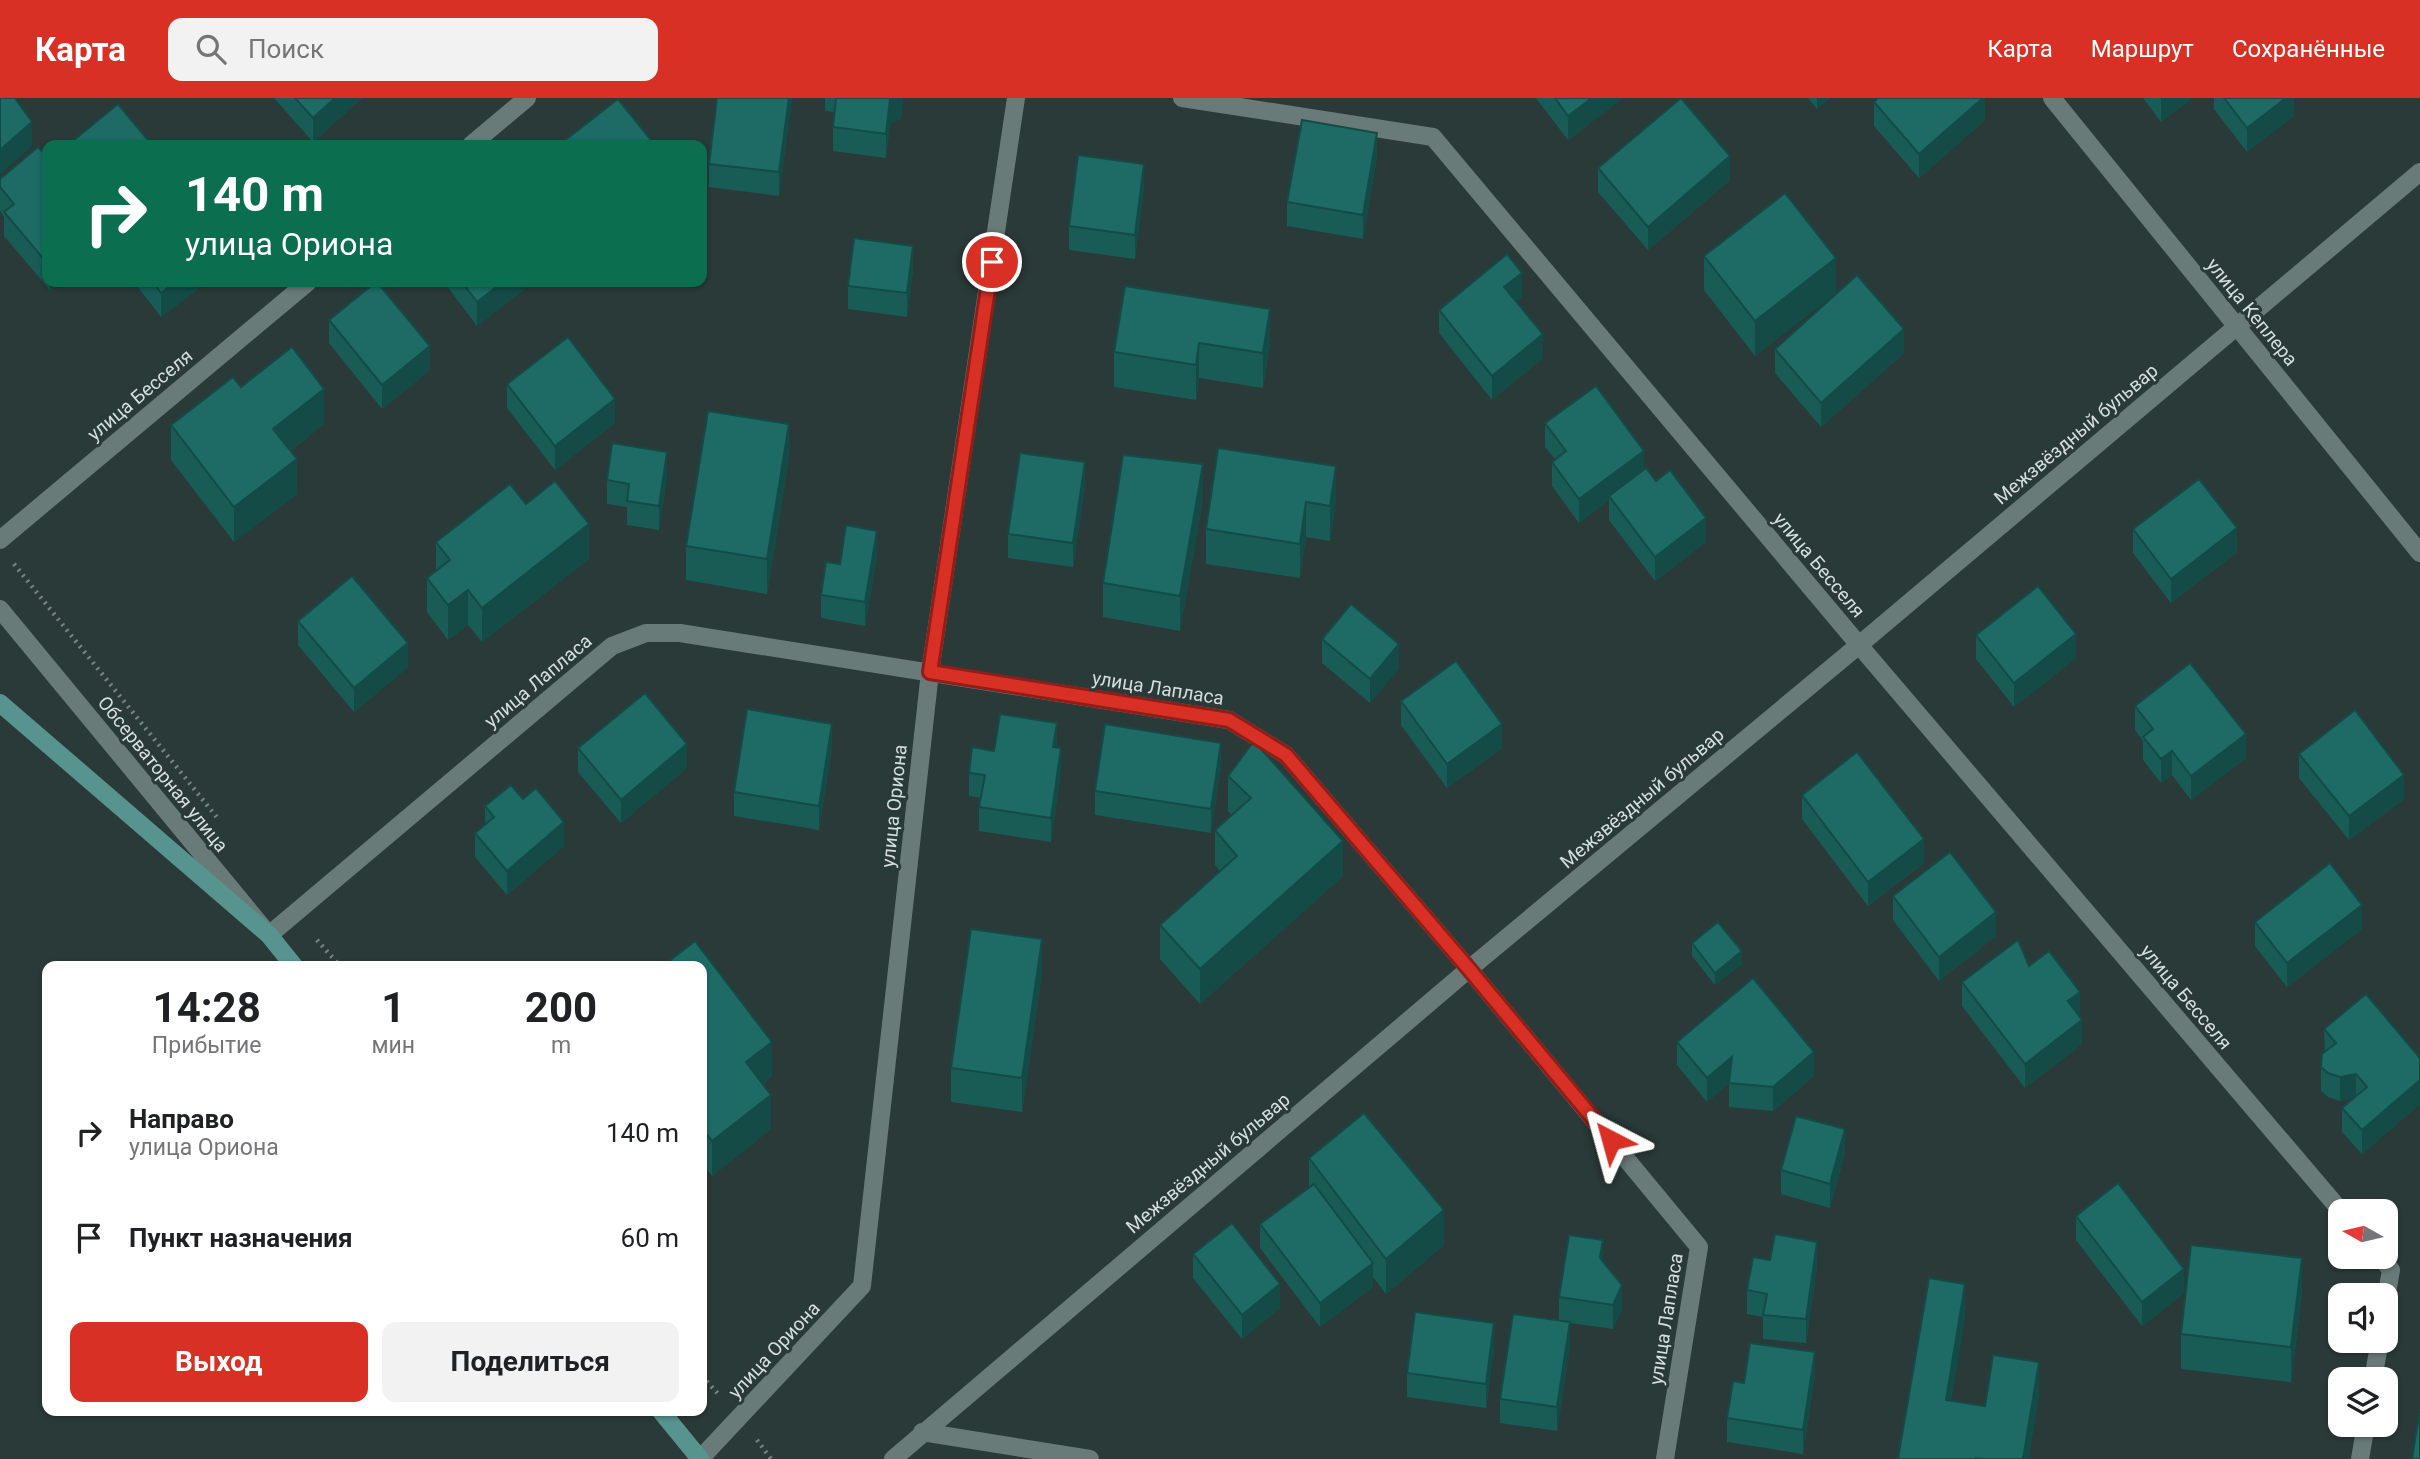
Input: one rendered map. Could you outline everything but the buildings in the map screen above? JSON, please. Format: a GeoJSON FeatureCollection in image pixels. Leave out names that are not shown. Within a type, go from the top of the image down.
{"type":"FeatureCollection","features":[{"type":"Feature","properties":{"kind":"main road"},"geometry":{"type":"LineString","coordinates":[[0,703],[269,935]]}},
{"type":"Feature","properties":{"kind":"main road","name":"Обсерваторная улица"},"geometry":{"type":"LineString","coordinates":[[269,935],[290,961]]}},
{"type":"Feature","properties":{"kind":"main road"},"geometry":{"type":"LineString","coordinates":[[665,1416],[700,1459]]}},
{"type":"Feature","properties":{"kind":"street"},"geometry":{"type":"LineString","coordinates":[[477,140],[527,98]]}},
{"type":"Feature","properties":{"kind":"street","name":"улица Ориона"},"geometry":{"type":"LineString","coordinates":[[700,1459],[862,1286],[930,672],[1016,98]]}},
{"type":"Feature","properties":{"kind":"street","name":"улица Бесселя"},"geometry":{"type":"LineString","coordinates":[[1182,98],[1433,136],[1859,645],[2331,1199]]}},
{"type":"Feature","properties":{"kind":"street","name":"улица Кеплера"},"geometry":{"type":"LineString","coordinates":[[2052,98],[2420,553]]}},
{"type":"Feature","properties":{"kind":"street","name":"Межзвёздный бульвар"},"geometry":{"type":"LineString","coordinates":[[892,1459],[1469,969],[1859,645],[2420,172]]}},
{"type":"Feature","properties":{"kind":"street","name":"улица Бесселя"},"geometry":{"type":"LineString","coordinates":[[0,540],[302,287]]}},
{"type":"Feature","properties":{"kind":"street","name":"Обсерваторная улица"},"geometry":{"type":"LineString","coordinates":[[0,609],[269,935]]}},
{"type":"Feature","properties":{"kind":"street","name":"улица Лапласа"},"geometry":{"type":"LineString","coordinates":[[269,935],[612,646],[646,633],[680,633],[1229,720],[1286,755],[1469,969],[1699,1247],[1665,1459]]}},
{"type":"Feature","properties":{"kind":"street"},"geometry":{"type":"LineString","coordinates":[[922,1432],[1090,1459]]}},
{"type":"Feature","properties":{"kind":"street"},"geometry":{"type":"LineString","coordinates":[[2360,1459],[2364,1437]]}},
{"type":"Feature","properties":{"kind":"path"},"geometry":{"type":"LineString","coordinates":[[9,557],[225,827]]}},
{"type":"Feature","properties":{"kind":"path"},"geometry":{"type":"LineString","coordinates":[[294,914],[336,961]]}},
{"type":"Feature","properties":{"kind":"route"},"geometry":{"type":"LineString","coordinates":[[992,262],[930,672],[1229,720],[1286,755],[1611,1140]]}}]}
